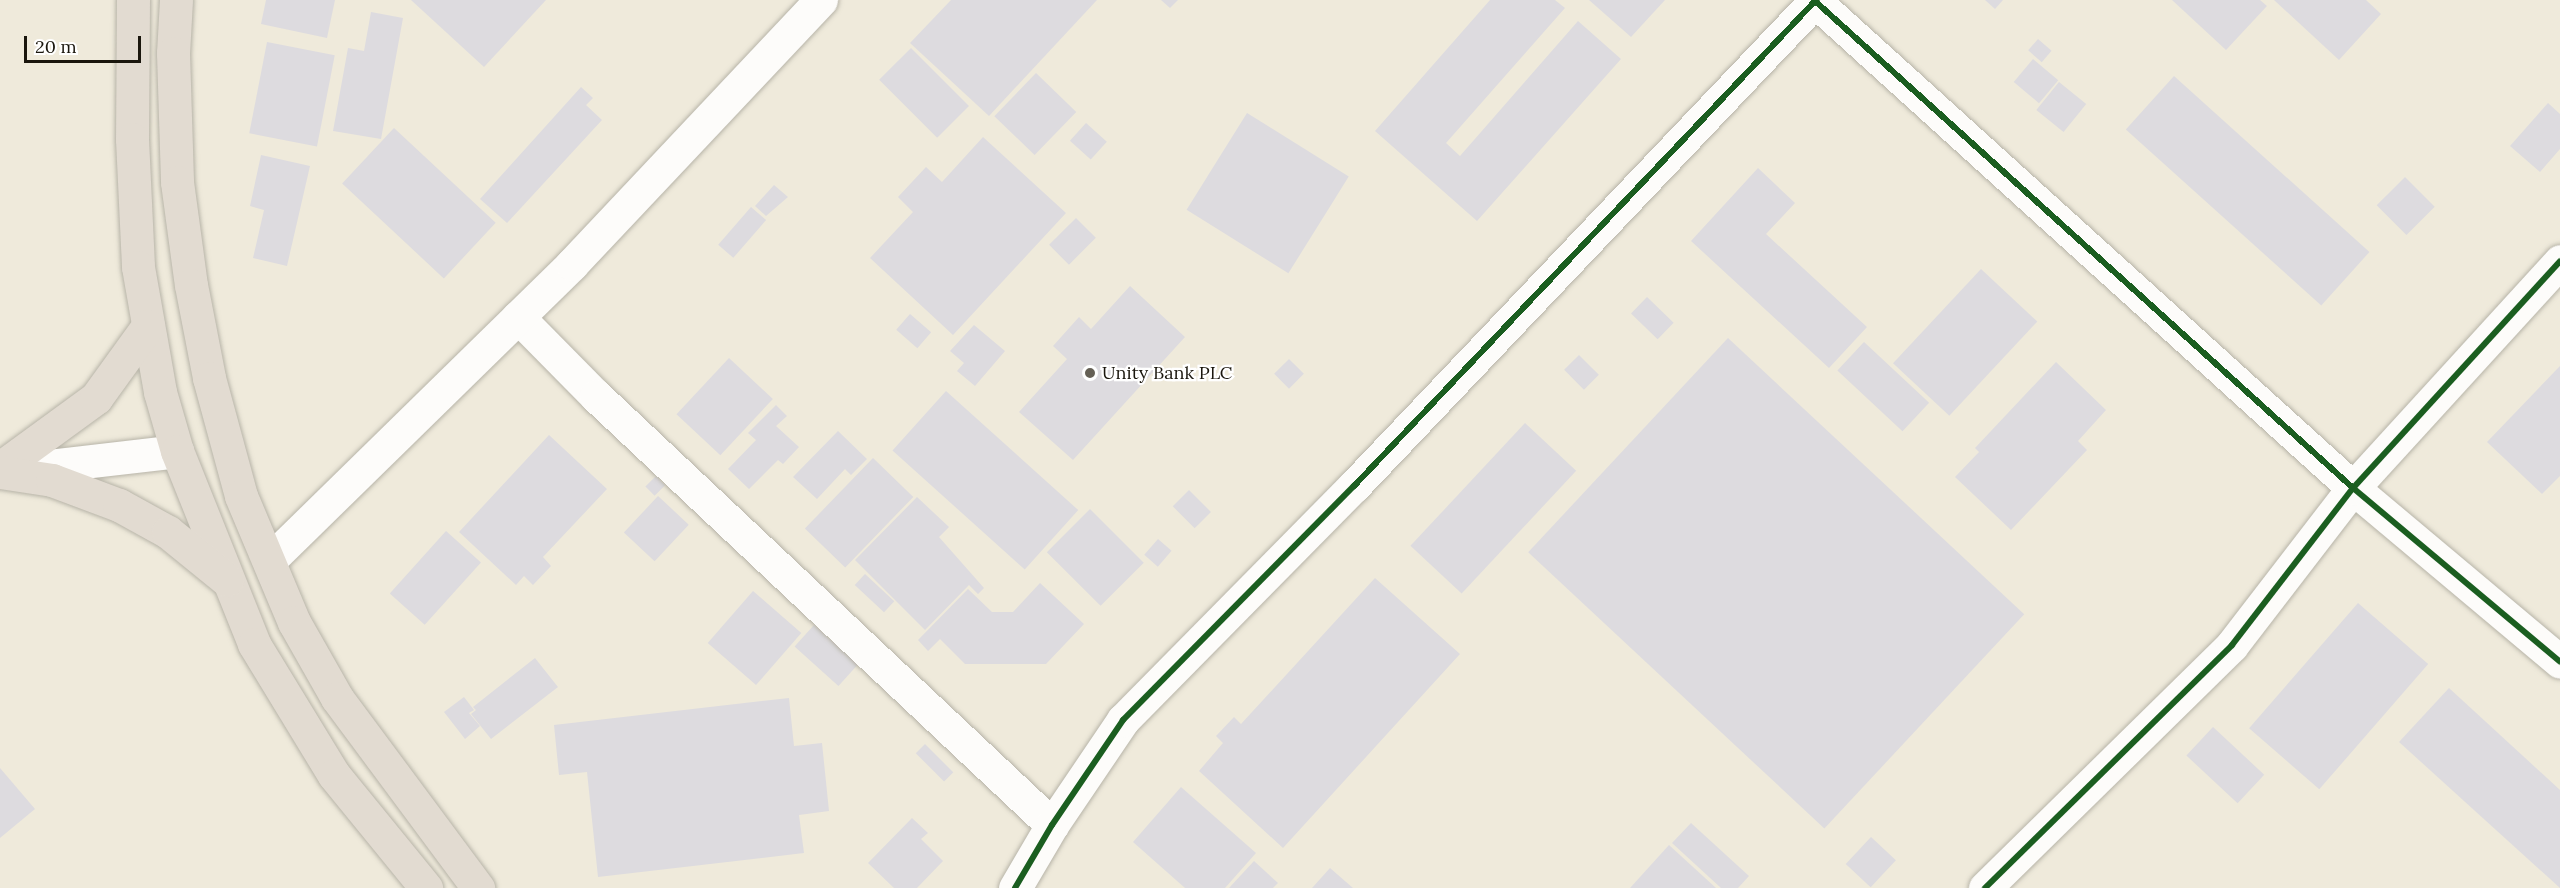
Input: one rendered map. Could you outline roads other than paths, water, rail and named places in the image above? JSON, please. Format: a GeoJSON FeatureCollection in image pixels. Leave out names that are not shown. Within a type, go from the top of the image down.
{"type":"FeatureCollection","features":[{"type":"Feature","properties":{"kind":"highway"},"geometry":{"type":"LineString","coordinates":[[133,0],[132,139],[138,267],[160,392],[177,452],[254,644],[334,775],[426,888]]}},
{"type":"Feature","properties":{"kind":"highway"},"geometry":{"type":"LineString","coordinates":[[176,0],[174,53],[177,182],[191,285],[209,378],[241,495],[294,621],[337,698],[478,888]]}},
{"type":"Feature","properties":{"kind":"highway"},"geometry":{"type":"LineString","coordinates":[[0,471],[96,398],[148,326]]}},
{"type":"Feature","properties":{"kind":"highway"},"geometry":{"type":"LineString","coordinates":[[0,471],[52,480],[119,505],[168,532],[230,584]]}},
{"type":"Feature","properties":{"kind":"street"},"geometry":{"type":"LineString","coordinates":[[270,560],[518,317],[820,0]]}},
{"type":"Feature","properties":{"kind":"street"},"geometry":{"type":"LineString","coordinates":[[1015,888],[1052,825],[1123,720],[1354,486],[1816,1],[2354,488],[2560,662]]}},
{"type":"Feature","properties":{"kind":"street"},"geometry":{"type":"LineString","coordinates":[[1985,888],[2232,645],[2354,488],[2560,261]]}},
{"type":"Feature","properties":{"kind":"street"},"geometry":{"type":"LineString","coordinates":[[518,317],[596,396],[1052,825]]}},
{"type":"Feature","properties":{"kind":"street"},"geometry":{"type":"LineString","coordinates":[[0,471],[177,452]]}},
{"type":"Feature","properties":{"kind":"place","name":"Unity Bank PLC"},"geometry":{"type":"Point","coordinates":[1090,373]}}]}
